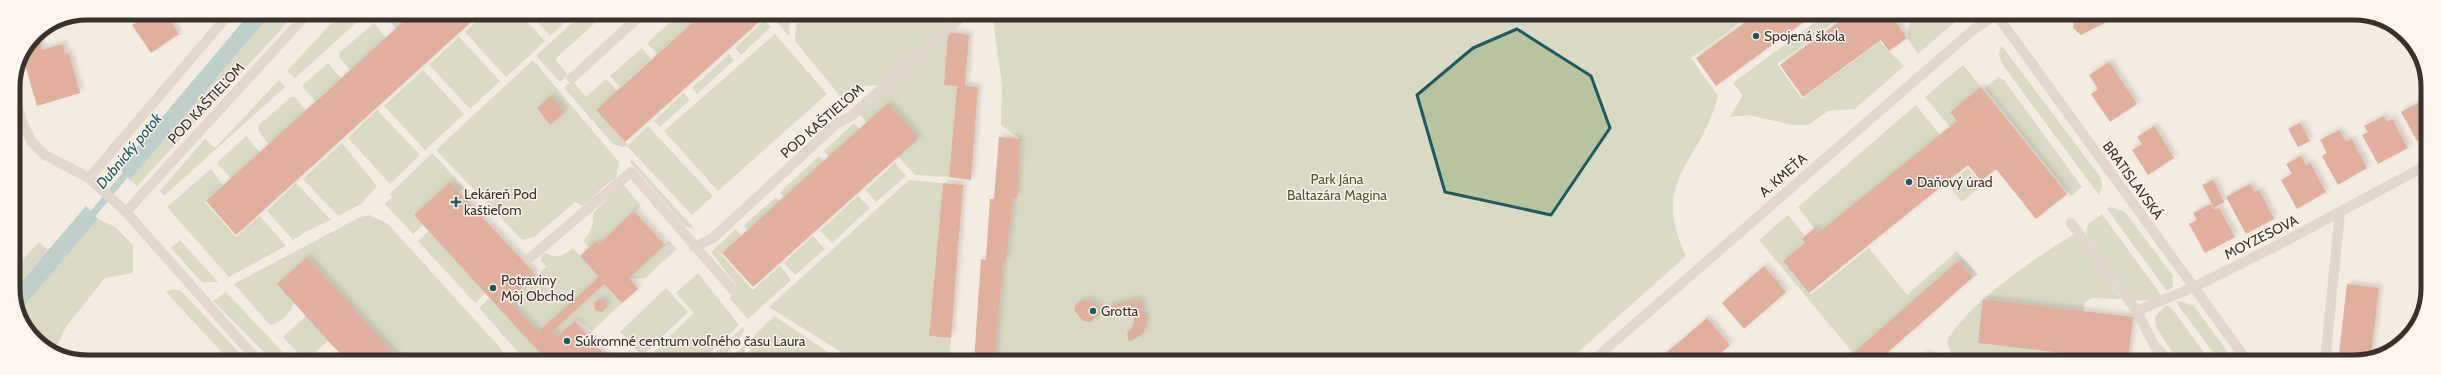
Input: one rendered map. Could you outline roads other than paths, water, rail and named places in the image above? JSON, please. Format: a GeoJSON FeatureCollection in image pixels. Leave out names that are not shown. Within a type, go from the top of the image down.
{"type":"FeatureCollection","features":[{"type":"Feature","properties":{"kind":"street"},"geometry":{"type":"LineString","coordinates":[[89,178],[224,20]]}},
{"type":"Feature","properties":{"kind":"street","name":"POD KAŠTIEĽOM"},"geometry":{"type":"LineString","coordinates":[[126,212],[302,20]]}},
{"type":"Feature","properties":{"kind":"street"},"geometry":{"type":"LineString","coordinates":[[572,78],[635,20]]}},
{"type":"Feature","properties":{"kind":"street","name":"POD KAŠTIEĽOM"},"geometry":{"type":"LineString","coordinates":[[694,247],[713,238],[836,124],[851,116],[958,20]]}},
{"type":"Feature","properties":{"kind":"street","name":"A. KMEŤA"},"geometry":{"type":"LineString","coordinates":[[1599,355],[1973,30],[1987,20]]}},
{"type":"Feature","properties":{"kind":"street","name":"BRATISLAVSKÁ"},"geometry":{"type":"LineString","coordinates":[[2000,20],[2243,355]]}},
{"type":"Feature","properties":{"kind":"street"},"geometry":{"type":"LineString","coordinates":[[20,115],[32,142],[45,155],[89,178],[126,212],[253,355]]}},
{"type":"Feature","properties":{"kind":"street","name":"MOYZESOVA"},"geometry":{"type":"LineString","coordinates":[[2138,311],[2194,287],[2340,212],[2421,168]]}},
{"type":"Feature","properties":{"kind":"street"},"geometry":{"type":"LineString","coordinates":[[531,257],[631,172],[734,292]]}},
{"type":"Feature","properties":{"kind":"street"},"geometry":{"type":"LineString","coordinates":[[2326,355],[2340,212]]}},
{"type":"Feature","properties":{"kind":"street"},"geometry":{"type":"LineString","coordinates":[[2071,223],[2138,311],[2154,345],[2163,355]]}},
{"type":"Feature","properties":{"kind":"water"},"geometry":{"type":"Polygon","coordinates":[[[244,20],[266,20],[130,180],[119,168],[244,20]]]}},
{"type":"Feature","properties":{"kind":"water"},"geometry":{"type":"Polygon","coordinates":[[[86,206],[98,219],[23,307],[21,301],[20,283],[86,206]]]}},
{"type":"Feature","properties":{"kind":"waterway","name":"Dubnický potok"},"geometry":{"type":"LineString","coordinates":[[87,221],[130,169]]}},
{"type":"Feature","properties":{"kind":"place","name":"Spojená škola"},"geometry":{"type":"Point","coordinates":[1756,36]}},
{"type":"Feature","properties":{"kind":"place","name":"Daňový úrad"},"geometry":{"type":"Point","coordinates":[1909,182]}},
{"type":"Feature","properties":{"kind":"place","name":"Lekáreň Pod kaštieľom"},"geometry":{"type":"Point","coordinates":[456,202]}},
{"type":"Feature","properties":{"kind":"place","name":"Potraviny Môj Obchod"},"geometry":{"type":"Point","coordinates":[493,288]}},
{"type":"Feature","properties":{"kind":"place","name":"Grotta"},"geometry":{"type":"Point","coordinates":[1093,311]}},
{"type":"Feature","properties":{"kind":"place","name":"Súkromné centrum voľného času Laura"},"geometry":{"type":"Point","coordinates":[567,341]}},
{"type":"Feature","properties":{"kind":"park label","name":"Park Jána Baltazára Magina"},"geometry":{"type":"Point","coordinates":[1337,188]}}]}
